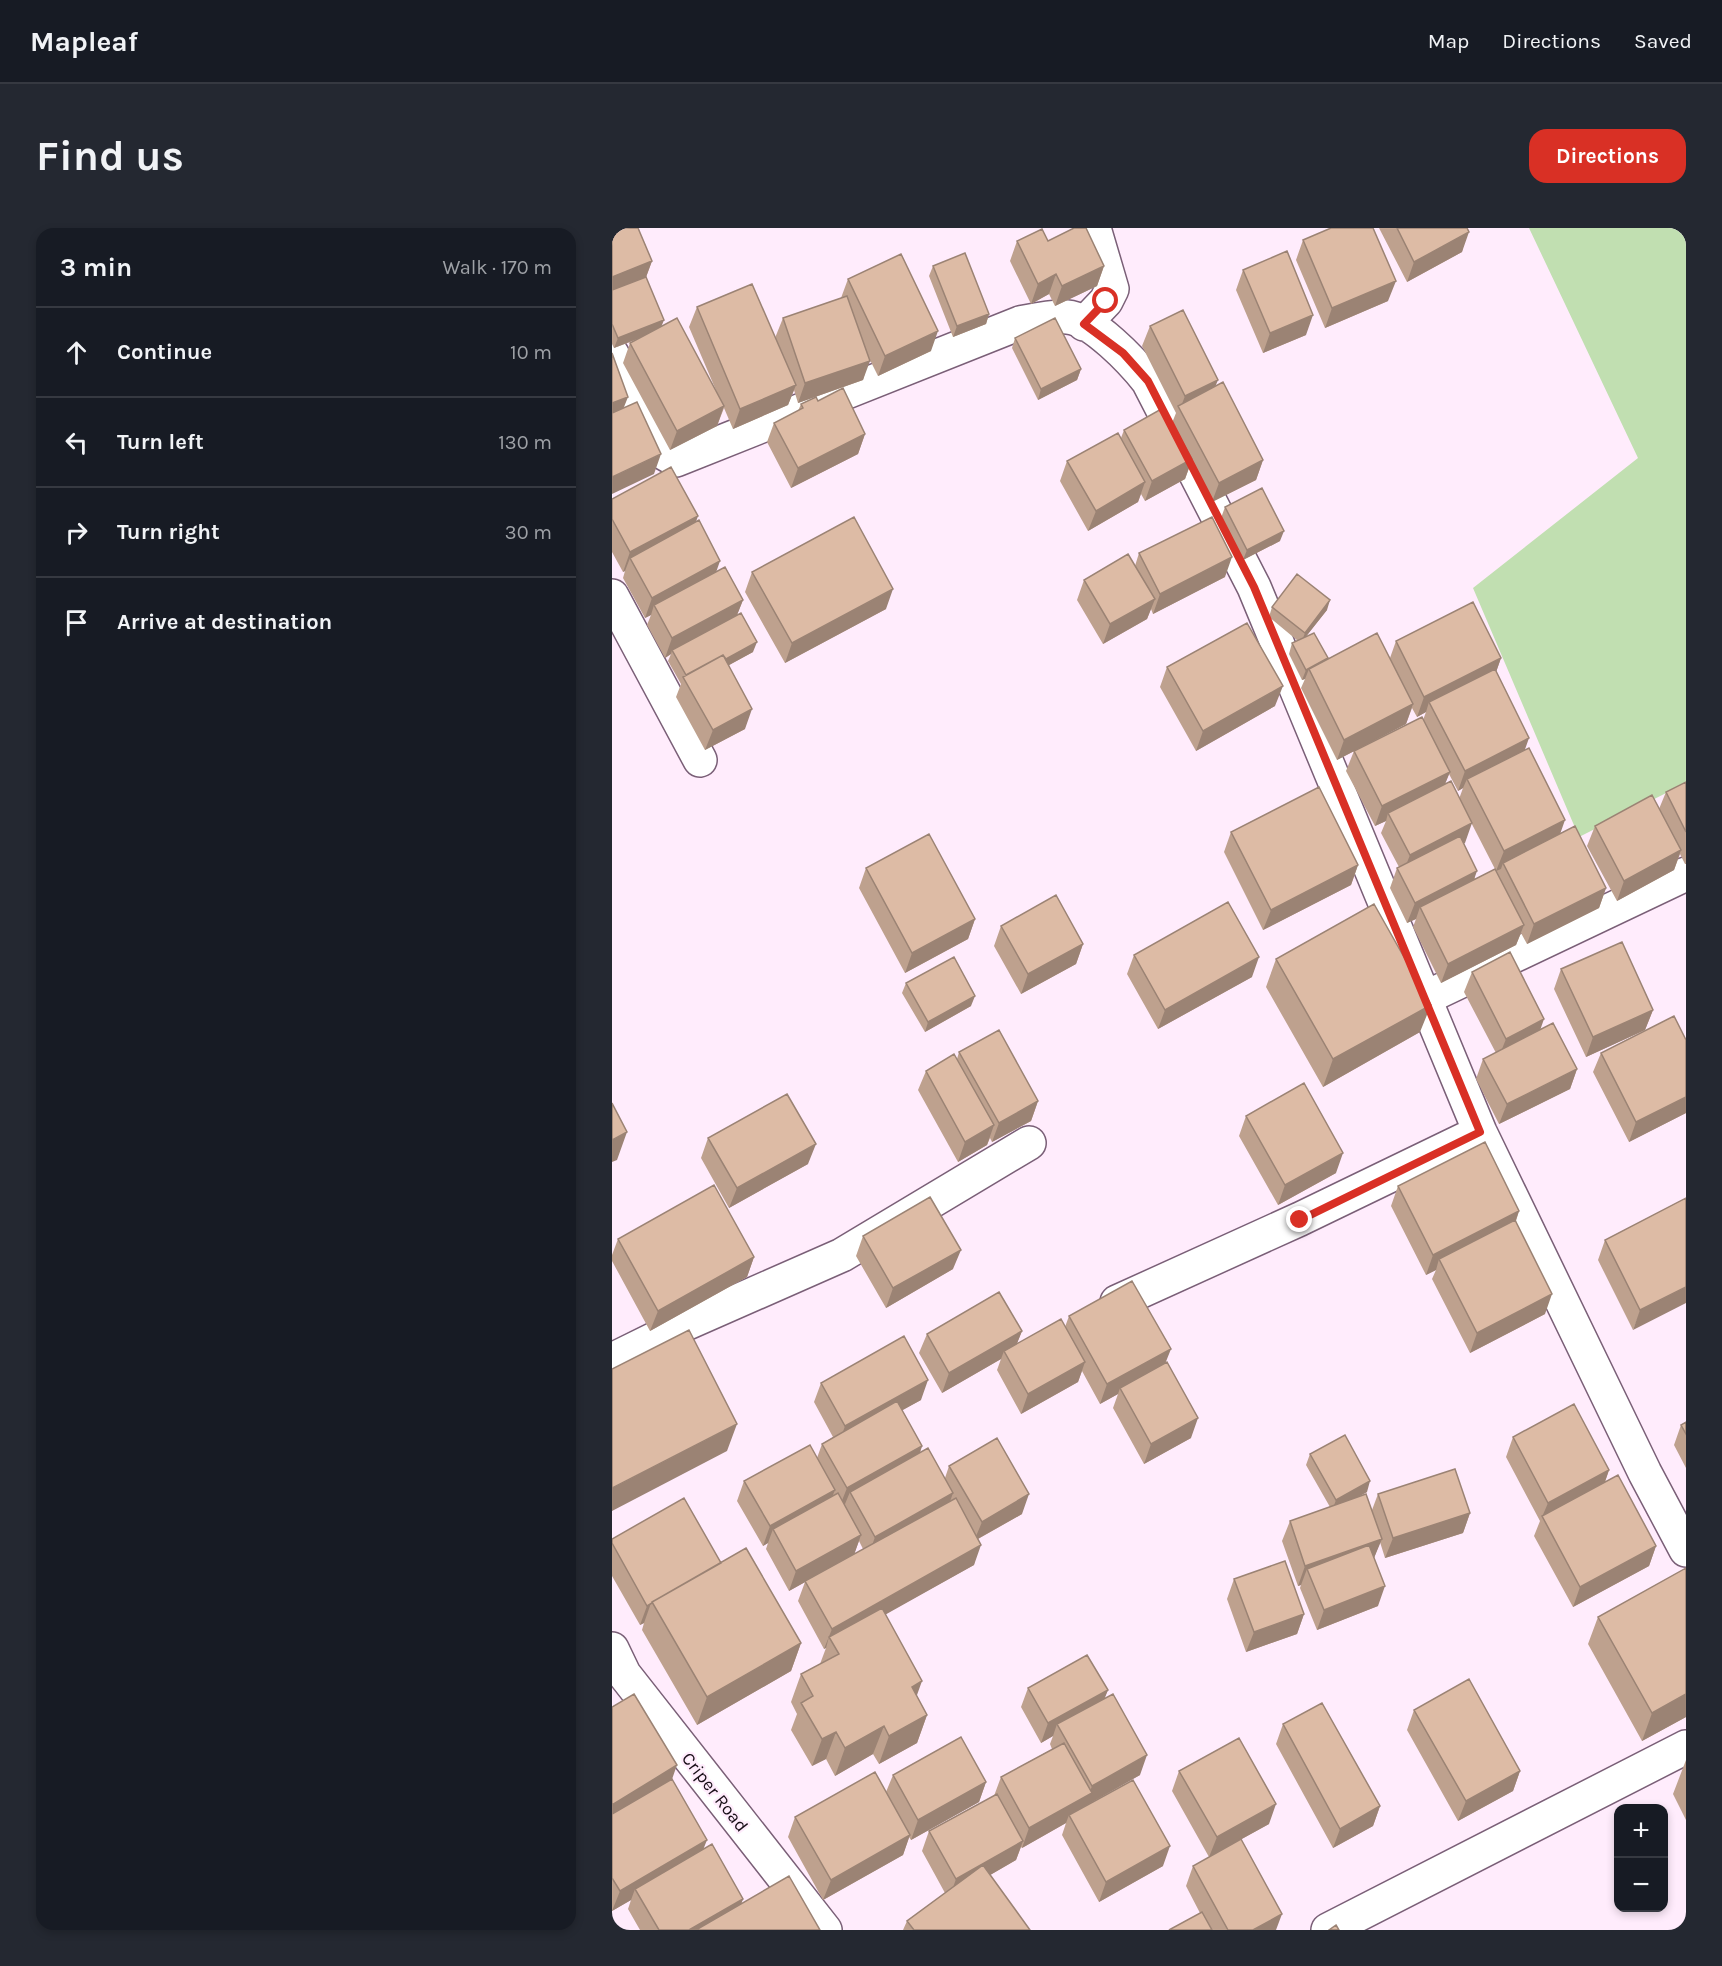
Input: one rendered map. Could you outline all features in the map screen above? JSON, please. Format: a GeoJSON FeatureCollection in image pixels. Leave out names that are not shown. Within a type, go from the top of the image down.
{"type":"FeatureCollection","features":[{"type":"Feature","properties":{"kind":"street"},"geometry":{"type":"LineString","coordinates":[[1084,324],[1106,301],[1112,289],[1094,228]]}},
{"type":"Feature","properties":{"kind":"street"},"geometry":{"type":"LineString","coordinates":[[612,354],[662,452],[676,460],[1020,323],[1070,317],[1084,324],[1123,353],[1148,381],[1254,587],[1480,1132],[1645,1473],[1686,1550]]}},
{"type":"Feature","properties":{"kind":"street"},"geometry":{"type":"LineString","coordinates":[[612,596],[700,760]]}},
{"type":"Feature","properties":{"kind":"street"},"geometry":{"type":"LineString","coordinates":[[1423,999],[1686,874]]}},
{"type":"Feature","properties":{"kind":"street"},"geometry":{"type":"LineString","coordinates":[[1117,1302],[1300,1220],[1480,1132]]}},
{"type":"Feature","properties":{"kind":"street"},"geometry":{"type":"LineString","coordinates":[[612,1360],[683,1325],[842,1255],[1029,1143]]}},
{"type":"Feature","properties":{"kind":"street","name":"Criper Road"},"geometry":{"type":"LineString","coordinates":[[616,1670],[825,1930]]}},
{"type":"Feature","properties":{"kind":"street"},"geometry":{"type":"LineString","coordinates":[[1328,1930],[1686,1747]]}},
{"type":"Feature","properties":{"kind":"green space"},"geometry":{"type":"Polygon","coordinates":[[[1529,228],[1686,228],[1686,783],[1579,837],[1473,588],[1638,458],[1529,228]]]}},
{"type":"Feature","properties":{"kind":"building"},"geometry":{"type":"Polygon","coordinates":[[[612,228],[638,228],[652,261],[612,277],[612,228]]]}},
{"type":"Feature","properties":{"kind":"building"},"geometry":{"type":"Polygon","coordinates":[[[1074,228],[1086,228],[1104,266],[1062,286],[1056,274],[1038,284],[1017,241],[1042,229],[1048,241],[1074,228]]]}},
{"type":"Feature","properties":{"kind":"building"},"geometry":{"type":"Polygon","coordinates":[[[1331,228],[1373,228],[1396,281],[1332,308],[1303,240],[1331,228]]]}},
{"type":"Feature","properties":{"kind":"building"},"geometry":{"type":"Polygon","coordinates":[[[1397,228],[1467,228],[1469,232],[1414,262],[1397,228]]]}},
{"type":"Feature","properties":{"kind":"building"},"geometry":{"type":"Polygon","coordinates":[[[1287,251],[1313,315],[1270,333],[1243,270],[1287,251]]]}},
{"type":"Feature","properties":{"kind":"building"},"geometry":{"type":"Polygon","coordinates":[[[965,253],[989,314],[957,326],[933,266],[965,253]]]}},
{"type":"Feature","properties":{"kind":"building"},"geometry":{"type":"Polygon","coordinates":[[[901,254],[938,331],[885,356],[848,279],[901,254]]]}},
{"type":"Feature","properties":{"kind":"building"},"geometry":{"type":"Polygon","coordinates":[[[646,277],[664,320],[618,338],[612,324],[612,290],[646,277]]]}},
{"type":"Feature","properties":{"kind":"building"},"geometry":{"type":"Polygon","coordinates":[[[752,284],[796,385],[740,409],[697,307],[752,284]]]}},
{"type":"Feature","properties":{"kind":"building"},"geometry":{"type":"Polygon","coordinates":[[[847,296],[870,361],[805,383],[783,318],[847,296]]]}},
{"type":"Feature","properties":{"kind":"building"},"geometry":{"type":"Polygon","coordinates":[[[1183,310],[1218,380],[1185,396],[1150,326],[1183,310]]]}},
{"type":"Feature","properties":{"kind":"building"},"geometry":{"type":"Polygon","coordinates":[[[677,318],[724,406],[677,431],[630,343],[677,318]]]}},
{"type":"Feature","properties":{"kind":"building"},"geometry":{"type":"Polygon","coordinates":[[[1055,318],[1081,369],[1041,389],[1015,338],[1055,318]]]}},
{"type":"Feature","properties":{"kind":"building"},"geometry":{"type":"Polygon","coordinates":[[[612,353],[628,397],[612,403],[612,353]]]}},
{"type":"Feature","properties":{"kind":"building"},"geometry":{"type":"Polygon","coordinates":[[[1223,382],[1263,460],[1219,483],[1178,406],[1223,382]]]}},
{"type":"Feature","properties":{"kind":"building"},"geometry":{"type":"Polygon","coordinates":[[[843,388],[865,434],[798,468],[774,423],[803,408],[801,404],[816,397],[818,401],[843,388]]]}},
{"type":"Feature","properties":{"kind":"building"},"geometry":{"type":"Polygon","coordinates":[[[637,402],[661,454],[612,477],[612,413],[637,402]]]}},
{"type":"Feature","properties":{"kind":"building"},"geometry":{"type":"Polygon","coordinates":[[[1163,408],[1192,459],[1152,481],[1124,430],[1163,408]]]}},
{"type":"Feature","properties":{"kind":"building"},"geometry":{"type":"Polygon","coordinates":[[[1118,433],[1145,482],[1096,511],[1067,461],[1118,433]]]}},
{"type":"Feature","properties":{"kind":"building"},"geometry":{"type":"Polygon","coordinates":[[[671,467],[698,516],[630,552],[612,519],[612,499],[671,467]]]}},
{"type":"Feature","properties":{"kind":"building"},"geometry":{"type":"Polygon","coordinates":[[[1262,488],[1284,531],[1247,550],[1225,507],[1262,488]]]}},
{"type":"Feature","properties":{"kind":"building"},"geometry":{"type":"Polygon","coordinates":[[[854,517],[893,589],[792,643],[752,572],[854,517]]]}},
{"type":"Feature","properties":{"kind":"building"},"geometry":{"type":"Polygon","coordinates":[[[1212,517],[1232,557],[1160,594],[1139,553],[1212,517]]]}},
{"type":"Feature","properties":{"kind":"building"},"geometry":{"type":"Polygon","coordinates":[[[699,520],[720,561],[652,598],[630,558],[699,520]]]}},
{"type":"Feature","properties":{"kind":"building"},"geometry":{"type":"Polygon","coordinates":[[[1128,554],[1155,599],[1110,624],[1084,580],[1128,554]]]}},
{"type":"Feature","properties":{"kind":"building"},"geometry":{"type":"Polygon","coordinates":[[[725,567],[743,600],[672,638],[654,605],[725,567]]]}},
{"type":"Feature","properties":{"kind":"building"},"geometry":{"type":"Polygon","coordinates":[[[1297,574],[1330,600],[1305,633],[1272,607],[1297,574]]]}},
{"type":"Feature","properties":{"kind":"building"},"geometry":{"type":"Polygon","coordinates":[[[1473,602],[1501,658],[1424,697],[1396,641],[1473,602]]]}},
{"type":"Feature","properties":{"kind":"building"},"geometry":{"type":"Polygon","coordinates":[[[741,613],[757,642],[726,659],[723,655],[686,675],[672,650],[741,613]]]}},
{"type":"Feature","properties":{"kind":"building"},"geometry":{"type":"Polygon","coordinates":[[[1247,623],[1283,686],[1203,731],[1167,667],[1247,623]]]}},
{"type":"Feature","properties":{"kind":"building"},"geometry":{"type":"Polygon","coordinates":[[[1314,633],[1328,658],[1306,670],[1292,643],[1314,633]]]}},
{"type":"Feature","properties":{"kind":"building"},"geometry":{"type":"Polygon","coordinates":[[[1377,633],[1413,704],[1344,740],[1309,669],[1377,633]]]}},
{"type":"Feature","properties":{"kind":"building"},"geometry":{"type":"Polygon","coordinates":[[[723,655],[752,709],[713,730],[683,677],[723,655]]]}},
{"type":"Feature","properties":{"kind":"building"},"geometry":{"type":"Polygon","coordinates":[[[1495,669],[1529,738],[1465,771],[1429,702],[1495,669]]]}},
{"type":"Feature","properties":{"kind":"building"},"geometry":{"type":"Polygon","coordinates":[[[1422,717],[1450,772],[1382,806],[1354,751],[1422,717]]]}},
{"type":"Feature","properties":{"kind":"building"},"geometry":{"type":"Polygon","coordinates":[[[1529,748],[1565,820],[1504,851],[1467,779],[1529,748]]]}},
{"type":"Feature","properties":{"kind":"building"},"geometry":{"type":"Polygon","coordinates":[[[1451,781],[1472,823],[1410,855],[1388,813],[1451,781]]]}},
{"type":"Feature","properties":{"kind":"building"},"geometry":{"type":"Polygon","coordinates":[[[1686,782],[1686,832],[1666,792],[1686,782]]]}},
{"type":"Feature","properties":{"kind":"building"},"geometry":{"type":"Polygon","coordinates":[[[1319,787],[1358,865],[1271,910],[1231,832],[1319,787]]]}},
{"type":"Feature","properties":{"kind":"building"},"geometry":{"type":"Polygon","coordinates":[[[1652,795],[1681,850],[1624,881],[1595,826],[1652,795]]]}},
{"type":"Feature","properties":{"kind":"building"},"geometry":{"type":"Polygon","coordinates":[[[1575,826],[1606,888],[1534,924],[1503,863],[1575,826]]]}},
{"type":"Feature","properties":{"kind":"building"},"geometry":{"type":"Polygon","coordinates":[[[929,834],[975,919],[912,953],[866,868],[929,834]]]}},
{"type":"Feature","properties":{"kind":"building"},"geometry":{"type":"Polygon","coordinates":[[[1460,836],[1477,871],[1415,903],[1397,868],[1460,836]]]}},
{"type":"Feature","properties":{"kind":"building"},"geometry":{"type":"Polygon","coordinates":[[[1495,869],[1524,925],[1448,964],[1420,907],[1495,869]]]}},
{"type":"Feature","properties":{"kind":"building"},"geometry":{"type":"Polygon","coordinates":[[[1056,895],[1083,944],[1028,974],[1001,926],[1056,895]]]}},
{"type":"Feature","properties":{"kind":"building"},"geometry":{"type":"Polygon","coordinates":[[[1228,902],[1259,957],[1165,1010],[1134,955],[1228,902]]]}},
{"type":"Feature","properties":{"kind":"building"},"geometry":{"type":"Polygon","coordinates":[[[1374,904],[1431,1005],[1333,1059],[1276,959],[1374,904]]]}},
{"type":"Feature","properties":{"kind":"building"},"geometry":{"type":"Polygon","coordinates":[[[1622,942],[1653,1010],[1593,1037],[1561,969],[1622,942]]]}},
{"type":"Feature","properties":{"kind":"building"},"geometry":{"type":"Polygon","coordinates":[[[1510,952],[1544,1019],[1506,1039],[1472,972],[1510,952]]]}},
{"type":"Feature","properties":{"kind":"building"},"geometry":{"type":"Polygon","coordinates":[[[954,957],[975,996],[928,1022],[906,983],[954,957]]]}},
{"type":"Feature","properties":{"kind":"building"},"geometry":{"type":"Polygon","coordinates":[[[1674,1016],[1686,1040],[1686,1097],[1636,1122],[1601,1053],[1674,1016]]]}},
{"type":"Feature","properties":{"kind":"building"},"geometry":{"type":"Polygon","coordinates":[[[1553,1023],[1577,1069],[1507,1104],[1483,1059],[1553,1023]]]}},
{"type":"Feature","properties":{"kind":"building"},"geometry":{"type":"Polygon","coordinates":[[[999,1030],[1038,1101],[999,1123],[959,1052],[999,1030]]]}},
{"type":"Feature","properties":{"kind":"building"},"geometry":{"type":"Polygon","coordinates":[[[954,1054],[994,1125],[965,1142],[926,1071],[954,1054]]]}},
{"type":"Feature","properties":{"kind":"building"},"geometry":{"type":"Polygon","coordinates":[[[1304,1083],[1343,1153],[1285,1185],[1246,1116],[1304,1083]]]}},
{"type":"Feature","properties":{"kind":"building"},"geometry":{"type":"Polygon","coordinates":[[[787,1094],[816,1144],[737,1188],[708,1138],[787,1094]]]}},
{"type":"Feature","properties":{"kind":"building"},"geometry":{"type":"Polygon","coordinates":[[[612,1103],[627,1132],[612,1140],[612,1103]]]}},
{"type":"Feature","properties":{"kind":"building"},"geometry":{"type":"Polygon","coordinates":[[[1485,1142],[1519,1211],[1433,1255],[1398,1186],[1485,1142]]]}},
{"type":"Feature","properties":{"kind":"building"},"geometry":{"type":"Polygon","coordinates":[[[714,1185],[754,1257],[658,1311],[618,1239],[714,1185]]]}},
{"type":"Feature","properties":{"kind":"building"},"geometry":{"type":"Polygon","coordinates":[[[930,1197],[961,1250],[893,1288],[863,1236],[930,1197]]]}},
{"type":"Feature","properties":{"kind":"building"},"geometry":{"type":"Polygon","coordinates":[[[1686,1198],[1686,1287],[1640,1310],[1605,1240],[1686,1198]]]}},
{"type":"Feature","properties":{"kind":"building"},"geometry":{"type":"Polygon","coordinates":[[[1515,1220],[1552,1294],[1477,1333],[1439,1259],[1515,1220]]]}},
{"type":"Feature","properties":{"kind":"building"},"geometry":{"type":"Polygon","coordinates":[[[1132,1281],[1171,1349],[1107,1384],[1069,1316],[1132,1281]]]}},
{"type":"Feature","properties":{"kind":"building"},"geometry":{"type":"Polygon","coordinates":[[[999,1292],[1022,1331],[949,1373],[927,1334],[999,1292]]]}},
{"type":"Feature","properties":{"kind":"building"},"geometry":{"type":"Polygon","coordinates":[[[1061,1319],[1085,1362],[1028,1394],[1004,1351],[1061,1319]]]}},
{"type":"Feature","properties":{"kind":"building"},"geometry":{"type":"Polygon","coordinates":[[[689,1330],[737,1424],[612,1488],[612,1369],[689,1330]]]}},
{"type":"Feature","properties":{"kind":"building"},"geometry":{"type":"Polygon","coordinates":[[[904,1336],[928,1380],[845,1426],[821,1383],[904,1336]]]}},
{"type":"Feature","properties":{"kind":"building"},"geometry":{"type":"Polygon","coordinates":[[[1167,1362],[1198,1418],[1151,1444],[1120,1388],[1167,1362]]]}},
{"type":"Feature","properties":{"kind":"building"},"geometry":{"type":"Polygon","coordinates":[[[897,1401],[922,1446],[847,1488],[822,1444],[897,1401]]]}},
{"type":"Feature","properties":{"kind":"building"},"geometry":{"type":"Polygon","coordinates":[[[1574,1404],[1609,1470],[1548,1503],[1513,1437],[1574,1404]]]}},
{"type":"Feature","properties":{"kind":"building"},"geometry":{"type":"Polygon","coordinates":[[[1686,1422],[1686,1434],[1681,1425],[1686,1422]]]}},
{"type":"Feature","properties":{"kind":"building"},"geometry":{"type":"Polygon","coordinates":[[[1345,1435],[1370,1481],[1336,1500],[1310,1454],[1345,1435]]]}},
{"type":"Feature","properties":{"kind":"building"},"geometry":{"type":"Polygon","coordinates":[[[997,1438],[1029,1494],[982,1522],[949,1466],[997,1438]]]}},
{"type":"Feature","properties":{"kind":"building"},"geometry":{"type":"Polygon","coordinates":[[[810,1445],[835,1490],[770,1526],[744,1481],[810,1445]]]}},
{"type":"Feature","properties":{"kind":"building"},"geometry":{"type":"Polygon","coordinates":[[[928,1448],[953,1493],[875,1537],[850,1492],[928,1448]]]}},
{"type":"Feature","properties":{"kind":"building"},"geometry":{"type":"Polygon","coordinates":[[[1455,1469],[1470,1513],[1393,1538],[1378,1494],[1455,1469]]]}},
{"type":"Feature","properties":{"kind":"building"},"geometry":{"type":"Polygon","coordinates":[[[1618,1475],[1656,1546],[1580,1587],[1542,1516],[1618,1475]]]}},
{"type":"Feature","properties":{"kind":"building"},"geometry":{"type":"Polygon","coordinates":[[[838,1493],[861,1535],[796,1571],[773,1529],[838,1493]]]}},
{"type":"Feature","properties":{"kind":"building"},"geometry":{"type":"Polygon","coordinates":[[[1366,1494],[1382,1539],[1305,1566],[1290,1521],[1366,1494]]]}},
{"type":"Feature","properties":{"kind":"building"},"geometry":{"type":"Polygon","coordinates":[[[684,1498],[721,1563],[647,1606],[612,1543],[612,1539],[684,1498]]]}},
{"type":"Feature","properties":{"kind":"building"},"geometry":{"type":"Polygon","coordinates":[[[956,1498],[981,1545],[832,1629],[805,1581],[956,1498]]]}},
{"type":"Feature","properties":{"kind":"building"},"geometry":{"type":"Polygon","coordinates":[[[1369,1545],[1385,1586],[1324,1610],[1307,1569],[1369,1545]]]}},
{"type":"Feature","properties":{"kind":"building"},"geometry":{"type":"Polygon","coordinates":[[[746,1548],[801,1643],[707,1697],[652,1602],[746,1548]]]}},
{"type":"Feature","properties":{"kind":"building"},"geometry":{"type":"Polygon","coordinates":[[[1285,1561],[1304,1614],[1254,1632],[1234,1579],[1285,1561]]]}},
{"type":"Feature","properties":{"kind":"building"},"geometry":{"type":"Polygon","coordinates":[[[1686,1568],[1686,1694],[1652,1713],[1598,1617],[1686,1568]]]}},
{"type":"Feature","properties":{"kind":"building"},"geometry":{"type":"Polygon","coordinates":[[[882,1608],[922,1681],[912,1687],[927,1715],[889,1736],[884,1726],[845,1748],[836,1732],[822,1739],[801,1703],[813,1696],[801,1674],[839,1654],[829,1637],[882,1608]]]}},
{"type":"Feature","properties":{"kind":"building"},"geometry":{"type":"Polygon","coordinates":[[[1087,1655],[1108,1690],[1048,1723],[1028,1688],[1087,1655]]]}},
{"type":"Feature","properties":{"kind":"building"},"geometry":{"type":"Polygon","coordinates":[[[1469,1679],[1520,1771],[1466,1801],[1414,1710],[1469,1679]]]}},
{"type":"Feature","properties":{"kind":"building"},"geometry":{"type":"Polygon","coordinates":[[[634,1694],[677,1765],[612,1805],[612,1707],[634,1694]]]}},
{"type":"Feature","properties":{"kind":"building"},"geometry":{"type":"Polygon","coordinates":[[[1113,1694],[1147,1755],[1092,1786],[1057,1724],[1113,1694]]]}},
{"type":"Feature","properties":{"kind":"building"},"geometry":{"type":"Polygon","coordinates":[[[1322,1703],[1380,1806],[1340,1829],[1283,1724],[1322,1703]]]}},
{"type":"Feature","properties":{"kind":"building"},"geometry":{"type":"Polygon","coordinates":[[[961,1737],[986,1782],[918,1820],[893,1775],[961,1737]]]}},
{"type":"Feature","properties":{"kind":"building"},"geometry":{"type":"Polygon","coordinates":[[[1239,1738],[1276,1804],[1217,1837],[1179,1771],[1239,1738]]]}},
{"type":"Feature","properties":{"kind":"building"},"geometry":{"type":"Polygon","coordinates":[[[1064,1743],[1092,1793],[1029,1828],[1001,1777],[1064,1743]]]}},
{"type":"Feature","properties":{"kind":"building"},"geometry":{"type":"Polygon","coordinates":[[[875,1772],[910,1835],[831,1880],[795,1817],[875,1772]]]}},
{"type":"Feature","properties":{"kind":"building"},"geometry":{"type":"Polygon","coordinates":[[[672,1779],[707,1840],[620,1891],[612,1878],[612,1814],[672,1779]]]}},
{"type":"Feature","properties":{"kind":"building"},"geometry":{"type":"Polygon","coordinates":[[[1133,1780],[1170,1846],[1106,1882],[1069,1815],[1133,1780]]]}},
{"type":"Feature","properties":{"kind":"building"},"geometry":{"type":"Polygon","coordinates":[[[997,1794],[1023,1841],[956,1879],[929,1831],[997,1794]]]}},
{"type":"Feature","properties":{"kind":"building"},"geometry":{"type":"Polygon","coordinates":[[[1241,1839],[1282,1914],[1253,1930],[1228,1930],[1193,1866],[1241,1839]]]}},
{"type":"Feature","properties":{"kind":"building"},"geometry":{"type":"Polygon","coordinates":[[[712,1844],[743,1899],[689,1930],[659,1930],[635,1889],[712,1844]]]}},
{"type":"Feature","properties":{"kind":"building"},"geometry":{"type":"Polygon","coordinates":[[[983,1865],[1030,1930],[914,1930],[907,1921],[983,1865]]]}},
{"type":"Feature","properties":{"kind":"building"},"geometry":{"type":"Polygon","coordinates":[[[789,1876],[820,1930],[696,1930],[789,1876]]]}},
{"type":"Feature","properties":{"kind":"building"},"geometry":{"type":"Polygon","coordinates":[[[1202,1912],[1212,1930],[1169,1930],[1202,1912]]]}},
{"type":"Feature","properties":{"kind":"building"},"geometry":{"type":"Polygon","coordinates":[[[1336,1925],[1339,1930],[1329,1930],[1336,1925]]]}},
{"type":"Feature","properties":{"kind":"route"},"geometry":{"type":"LineString","coordinates":[[1106,301],[1084,324],[1123,353],[1148,381],[1254,587],[1480,1132],[1300,1220]]}}]}
